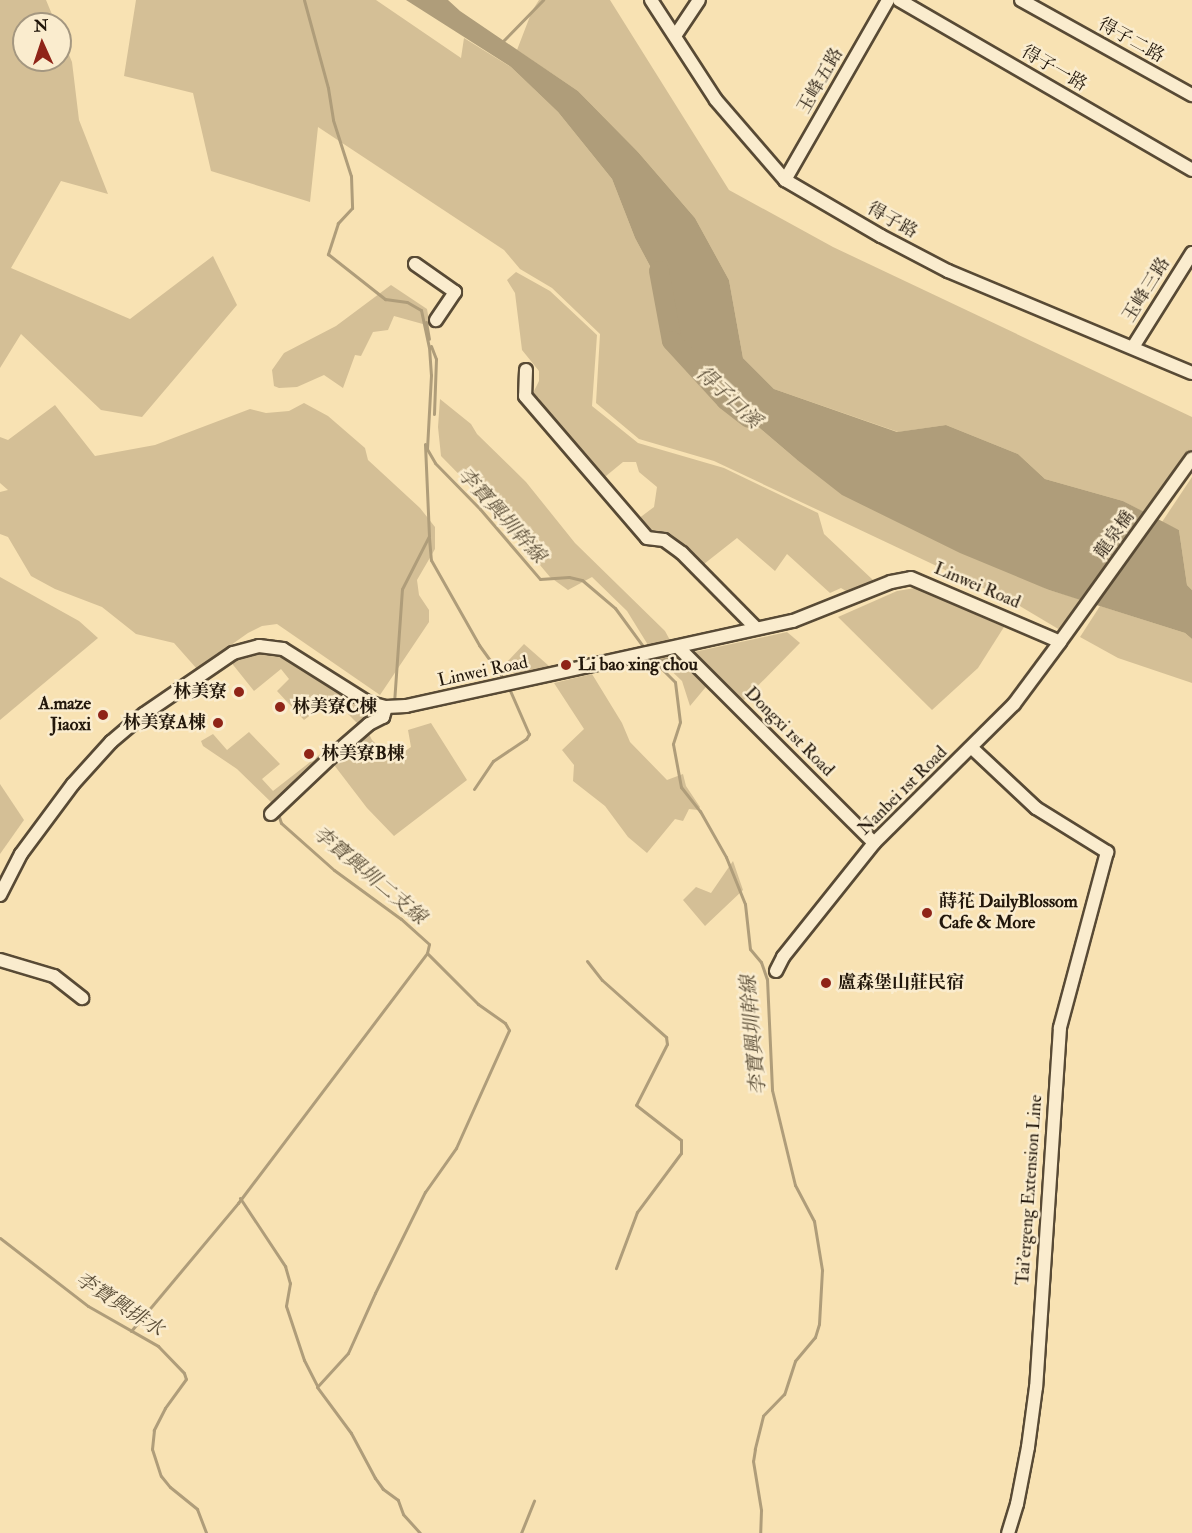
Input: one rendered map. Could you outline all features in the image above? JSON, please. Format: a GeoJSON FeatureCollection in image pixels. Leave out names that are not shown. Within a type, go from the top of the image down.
{"type":"FeatureCollection","features":[{"type":"Feature","properties":{"kind":"street","name":"得子路"},"geometry":{"type":"LineString","coordinates":[[651,0],[716,100],[785,180],[948,272],[1192,373]]}},
{"type":"Feature","properties":{"kind":"street"},"geometry":{"type":"LineString","coordinates":[[675,36],[699,0]]}},
{"type":"Feature","properties":{"kind":"street","name":"玉峰五路"},"geometry":{"type":"LineString","coordinates":[[785,180],[888,0]]}},
{"type":"Feature","properties":{"kind":"street","name":"得子一路"},"geometry":{"type":"LineString","coordinates":[[898,0],[1192,170]]}},
{"type":"Feature","properties":{"kind":"street","name":"得子二路"},"geometry":{"type":"LineString","coordinates":[[1021,0],[1192,95]]}},
{"type":"Feature","properties":{"kind":"street","name":"玉峰三路"},"geometry":{"type":"LineString","coordinates":[[1133,347],[1192,253]]}},
{"type":"Feature","properties":{"kind":"street"},"geometry":{"type":"LineString","coordinates":[[416,264],[455,292],[436,320]]}},
{"type":"Feature","properties":{"kind":"street"},"geometry":{"type":"LineString","coordinates":[[526,370],[525,396],[647,538],[664,540],[682,553],[756,628]]}},
{"type":"Feature","properties":{"kind":"street","name":"龍泉橋"},"geometry":{"type":"LineString","coordinates":[[1064,637],[1192,458]]}},
{"type":"Feature","properties":{"kind":"street","name":"Linwei Road"},"geometry":{"type":"LineString","coordinates":[[0,895],[21,854],[73,784],[111,742],[144,714],[233,653],[260,646],[283,649],[367,702],[386,707],[446,698],[793,621],[891,582],[911,578],[1064,637]]}},
{"type":"Feature","properties":{"kind":"street","name":"Nanbei 1st Road"},"geometry":{"type":"LineString","coordinates":[[776,971],[783,957],[874,843],[1014,704],[1064,637]]}},
{"type":"Feature","properties":{"kind":"street","name":"Dongxi 1st Road"},"geometry":{"type":"LineString","coordinates":[[678,646],[874,843]]}},
{"type":"Feature","properties":{"kind":"street"},"geometry":{"type":"LineString","coordinates":[[271,814],[346,744],[382,717],[386,707]]}},
{"type":"Feature","properties":{"kind":"street","name":"Tai'ergeng Extension Line"},"geometry":{"type":"LineString","coordinates":[[972,748],[1036,808],[1107,852],[1060,1028],[1036,1387],[1028,1447],[1017,1504],[1008,1533]]}},
{"type":"Feature","properties":{"kind":"street"},"geometry":{"type":"LineString","coordinates":[[0,960],[54,976],[82,998]]}},
{"type":"Feature","properties":{"kind":"shaded area"},"geometry":{"type":"Polygon","coordinates":[[[0,0],[46,0],[51,12],[12,12],[12,72],[72,72],[72,62],[79,120],[108,194],[61,181],[11,268],[130,319],[213,256],[237,305],[142,417],[101,410],[21,334],[0,368],[0,0]]]}},
{"type":"Feature","properties":{"kind":"shaded area"},"geometry":{"type":"Polygon","coordinates":[[[136,0],[376,0],[461,58],[464,38],[511,67],[558,112],[612,179],[635,238],[658,281],[684,348],[723,397],[796,459],[1049,590],[1083,600],[1060,630],[1013,602],[714,461],[639,439],[596,403],[600,334],[552,288],[520,269],[504,250],[318,127],[310,202],[211,171],[193,93],[124,76],[136,0]]]}},
{"type":"Feature","properties":{"kind":"shaded area"},"geometry":{"type":"Polygon","coordinates":[[[539,0],[610,0],[729,190],[833,247],[1192,417],[1192,450],[1145,513],[1123,501],[1045,479],[1018,454],[946,425],[898,432],[774,389],[743,358],[729,280],[695,218],[638,152],[578,91],[517,50],[532,11],[539,0]]]}},
{"type":"Feature","properties":{"kind":"shaded area"},"geometry":{"type":"Polygon","coordinates":[[[516,272],[550,291],[597,335],[592,406],[638,443],[724,468],[818,513],[824,534],[873,580],[851,594],[841,588],[830,593],[787,554],[775,571],[737,538],[704,564],[677,542],[648,534],[638,519],[654,507],[657,487],[639,472],[636,462],[623,462],[606,476],[599,475],[544,410],[539,398],[532,395],[539,381],[539,371],[522,350],[515,293],[507,280],[516,272]]]}},
{"type":"Feature","properties":{"kind":"shaded area"},"geometry":{"type":"Polygon","coordinates":[[[391,285],[427,309],[430,326],[394,316],[388,330],[373,332],[361,356],[355,355],[343,388],[324,375],[297,387],[274,386],[272,370],[284,353],[336,326],[391,285]]]}},
{"type":"Feature","properties":{"kind":"shaded area"},"geometry":{"type":"Polygon","coordinates":[[[440,399],[471,424],[477,434],[526,482],[575,543],[665,631],[671,642],[648,645],[627,611],[592,577],[568,590],[550,577],[493,509],[441,456],[438,427],[440,399]]]}},
{"type":"Feature","properties":{"kind":"shaded area"},"geometry":{"type":"Polygon","coordinates":[[[304,403],[328,416],[365,448],[368,460],[420,508],[435,527],[435,549],[417,580],[419,595],[429,610],[429,622],[380,695],[277,624],[262,626],[248,633],[197,669],[174,643],[136,634],[102,607],[55,589],[31,576],[8,537],[0,534],[0,492],[8,490],[0,483],[0,437],[8,440],[55,405],[95,456],[155,445],[250,409],[266,413],[289,411],[304,403]]]}},
{"type":"Feature","properties":{"kind":"shaded area"},"geometry":{"type":"Polygon","coordinates":[[[1192,477],[1192,590],[1187,585],[1179,530],[1162,522],[1192,477]]]}},
{"type":"Feature","properties":{"kind":"shaded area"},"geometry":{"type":"Polygon","coordinates":[[[0,577],[79,621],[98,638],[0,720],[0,577]]]}},
{"type":"Feature","properties":{"kind":"shaded area"},"geometry":{"type":"Polygon","coordinates":[[[915,588],[1004,627],[978,668],[932,710],[838,617],[897,591],[915,588]]]}},
{"type":"Feature","properties":{"kind":"shaded area"},"geometry":{"type":"Polygon","coordinates":[[[1100,606],[1185,633],[1192,639],[1192,683],[1118,658],[1080,637],[1100,606]]]}},
{"type":"Feature","properties":{"kind":"shaded area"},"geometry":{"type":"Polygon","coordinates":[[[787,632],[800,643],[741,703],[714,678],[694,652],[787,632]]]}},
{"type":"Feature","properties":{"kind":"shaded area"},"geometry":{"type":"Polygon","coordinates":[[[524,644],[551,670],[520,677],[514,674],[507,662],[524,644]]]}},
{"type":"Feature","properties":{"kind":"shaded area"},"geometry":{"type":"Polygon","coordinates":[[[262,649],[282,651],[377,710],[366,723],[357,723],[339,705],[335,706],[329,701],[304,720],[277,691],[289,679],[281,669],[254,691],[230,661],[242,654],[262,649]]]}},
{"type":"Feature","properties":{"kind":"shaded area"},"geometry":{"type":"Polygon","coordinates":[[[682,654],[710,682],[690,706],[682,681],[660,660],[682,654]]]}},
{"type":"Feature","properties":{"kind":"shaded area"},"geometry":{"type":"Polygon","coordinates":[[[592,674],[622,723],[630,742],[667,780],[683,774],[686,786],[700,807],[698,810],[689,809],[683,821],[675,819],[647,853],[628,837],[605,806],[573,781],[574,765],[562,750],[584,729],[554,683],[592,674]]]}},
{"type":"Feature","properties":{"kind":"shaded area"},"geometry":{"type":"Polygon","coordinates":[[[431,723],[467,780],[394,836],[367,808],[331,761],[367,730],[372,740],[392,760],[411,747],[408,730],[431,723]]]}},
{"type":"Feature","properties":{"kind":"shaded area"},"geometry":{"type":"Polygon","coordinates":[[[249,732],[280,764],[262,779],[273,791],[346,734],[349,737],[275,806],[237,769],[203,746],[201,741],[213,734],[227,750],[249,732]]]}},
{"type":"Feature","properties":{"kind":"shaded area"},"geometry":{"type":"Polygon","coordinates":[[[0,784],[24,820],[0,854],[0,784]]]}},
{"type":"Feature","properties":{"kind":"shaded area"},"geometry":{"type":"Polygon","coordinates":[[[733,861],[743,890],[705,926],[683,900],[696,887],[711,893],[733,861]]]}},
{"type":"Feature","properties":{"kind":"water"},"geometry":{"type":"Polygon","coordinates":[[[406,0],[448,0],[460,11],[578,91],[638,152],[695,218],[729,280],[743,358],[774,389],[897,432],[946,425],[1018,454],[1045,479],[1123,501],[1179,530],[1187,585],[1192,590],[1192,639],[1185,633],[1049,590],[960,553],[842,495],[796,459],[723,397],[684,348],[658,281],[635,238],[612,179],[558,112],[511,67],[406,0]]]}},
{"type":"Feature","properties":{"kind":"waterway","name":"李寶興圳幹線"},"geometry":{"type":"LineString","coordinates":[[304,0],[328,88],[333,120],[351,176],[352,208],[338,223],[328,254],[385,299],[407,302],[421,310],[429,347],[431,375],[427,449],[435,463],[480,509],[540,579],[569,577],[582,580],[615,608],[645,649]]}},
{"type":"Feature","properties":{"kind":"waterway"},"geometry":{"type":"LineString","coordinates":[[502,42],[543,0]]}},
{"type":"Feature","properties":{"kind":"waterway","name":"得子口溪"},"geometry":{"type":"LineString","coordinates":[[659,271],[672,341],[726,400],[749,418]]}},
{"type":"Feature","properties":{"kind":"waterway","name":"李寶興圳幹線"},"geometry":{"type":"LineString","coordinates":[[426,322],[429,339]]}},
{"type":"Feature","properties":{"kind":"waterway"},"geometry":{"type":"LineString","coordinates":[[431,346],[436,359],[434,414]]}},
{"type":"Feature","properties":{"kind":"waterway","name":"李寶興圳二支線"},"geometry":{"type":"LineString","coordinates":[[394,703],[402,589],[429,536],[425,444]]}},
{"type":"Feature","properties":{"kind":"waterway"},"geometry":{"type":"LineString","coordinates":[[429,538],[431,560],[479,645],[505,681]]}},
{"type":"Feature","properties":{"kind":"waterway","name":"李寶興圳幹線"},"geometry":{"type":"LineString","coordinates":[[650,657],[675,682],[680,722],[673,744],[681,787],[700,811],[726,857],[745,904],[750,949],[761,962],[767,979],[772,1090],[795,1185],[814,1221],[822,1270],[819,1324],[815,1337],[795,1361],[784,1394],[763,1416],[755,1449],[753,1461],[761,1510],[760,1533]]}},
{"type":"Feature","properties":{"kind":"waterway"},"geometry":{"type":"LineString","coordinates":[[654,661],[674,657]]}},
{"type":"Feature","properties":{"kind":"waterway"},"geometry":{"type":"LineString","coordinates":[[474,789],[493,761],[526,739],[529,734],[508,686]]}},
{"type":"Feature","properties":{"kind":"waterway","name":"李寶興圳二支線"},"geometry":{"type":"LineString","coordinates":[[131,1331],[238,1203],[427,953],[429,944],[401,919],[334,870],[281,823],[278,814]]}},
{"type":"Feature","properties":{"kind":"waterway"},"geometry":{"type":"LineString","coordinates":[[420,1533],[403,1514],[398,1500],[383,1489],[375,1478],[351,1433],[317,1387],[348,1353],[425,1192],[456,1148],[509,1030],[505,1023],[478,1004],[427,953]]}},
{"type":"Feature","properties":{"kind":"waterway"},"geometry":{"type":"LineString","coordinates":[[587,961],[602,980],[666,1037],[667,1044],[636,1105],[681,1140],[681,1153],[637,1212],[616,1268]]}},
{"type":"Feature","properties":{"kind":"waterway"},"geometry":{"type":"LineString","coordinates":[[240,1198],[285,1266],[290,1283],[286,1306],[304,1360],[317,1386]]}},
{"type":"Feature","properties":{"kind":"waterway","name":"李寶興排水"},"geometry":{"type":"LineString","coordinates":[[0,1238],[88,1306],[158,1346],[184,1373],[186,1379],[165,1408],[154,1430],[152,1449],[161,1476],[170,1487],[197,1509],[206,1533]]}},
{"type":"Feature","properties":{"kind":"waterway"},"geometry":{"type":"LineString","coordinates":[[521,1533],[534,1501]]}},
{"type":"Feature","properties":{"kind":"place","name":"Li bao xing chou"},"geometry":{"type":"Point","coordinates":[566,665]}},
{"type":"Feature","properties":{"kind":"place","name":"林美寮"},"geometry":{"type":"Point","coordinates":[239,692]}},
{"type":"Feature","properties":{"kind":"place","name":"林美寮C棟"},"geometry":{"type":"Point","coordinates":[280,707]}},
{"type":"Feature","properties":{"kind":"place","name":"A.maze Jiaoxi"},"geometry":{"type":"Point","coordinates":[103,715]}},
{"type":"Feature","properties":{"kind":"place","name":"林美寮A棟"},"geometry":{"type":"Point","coordinates":[218,723]}},
{"type":"Feature","properties":{"kind":"place","name":"林美寮B棟"},"geometry":{"type":"Point","coordinates":[309,754]}},
{"type":"Feature","properties":{"kind":"place","name":"蒔花 DailyBlossom Cafe & More"},"geometry":{"type":"Point","coordinates":[927,913]}},
{"type":"Feature","properties":{"kind":"place","name":"盧森堡山莊民宿"},"geometry":{"type":"Point","coordinates":[826,983]}}]}
